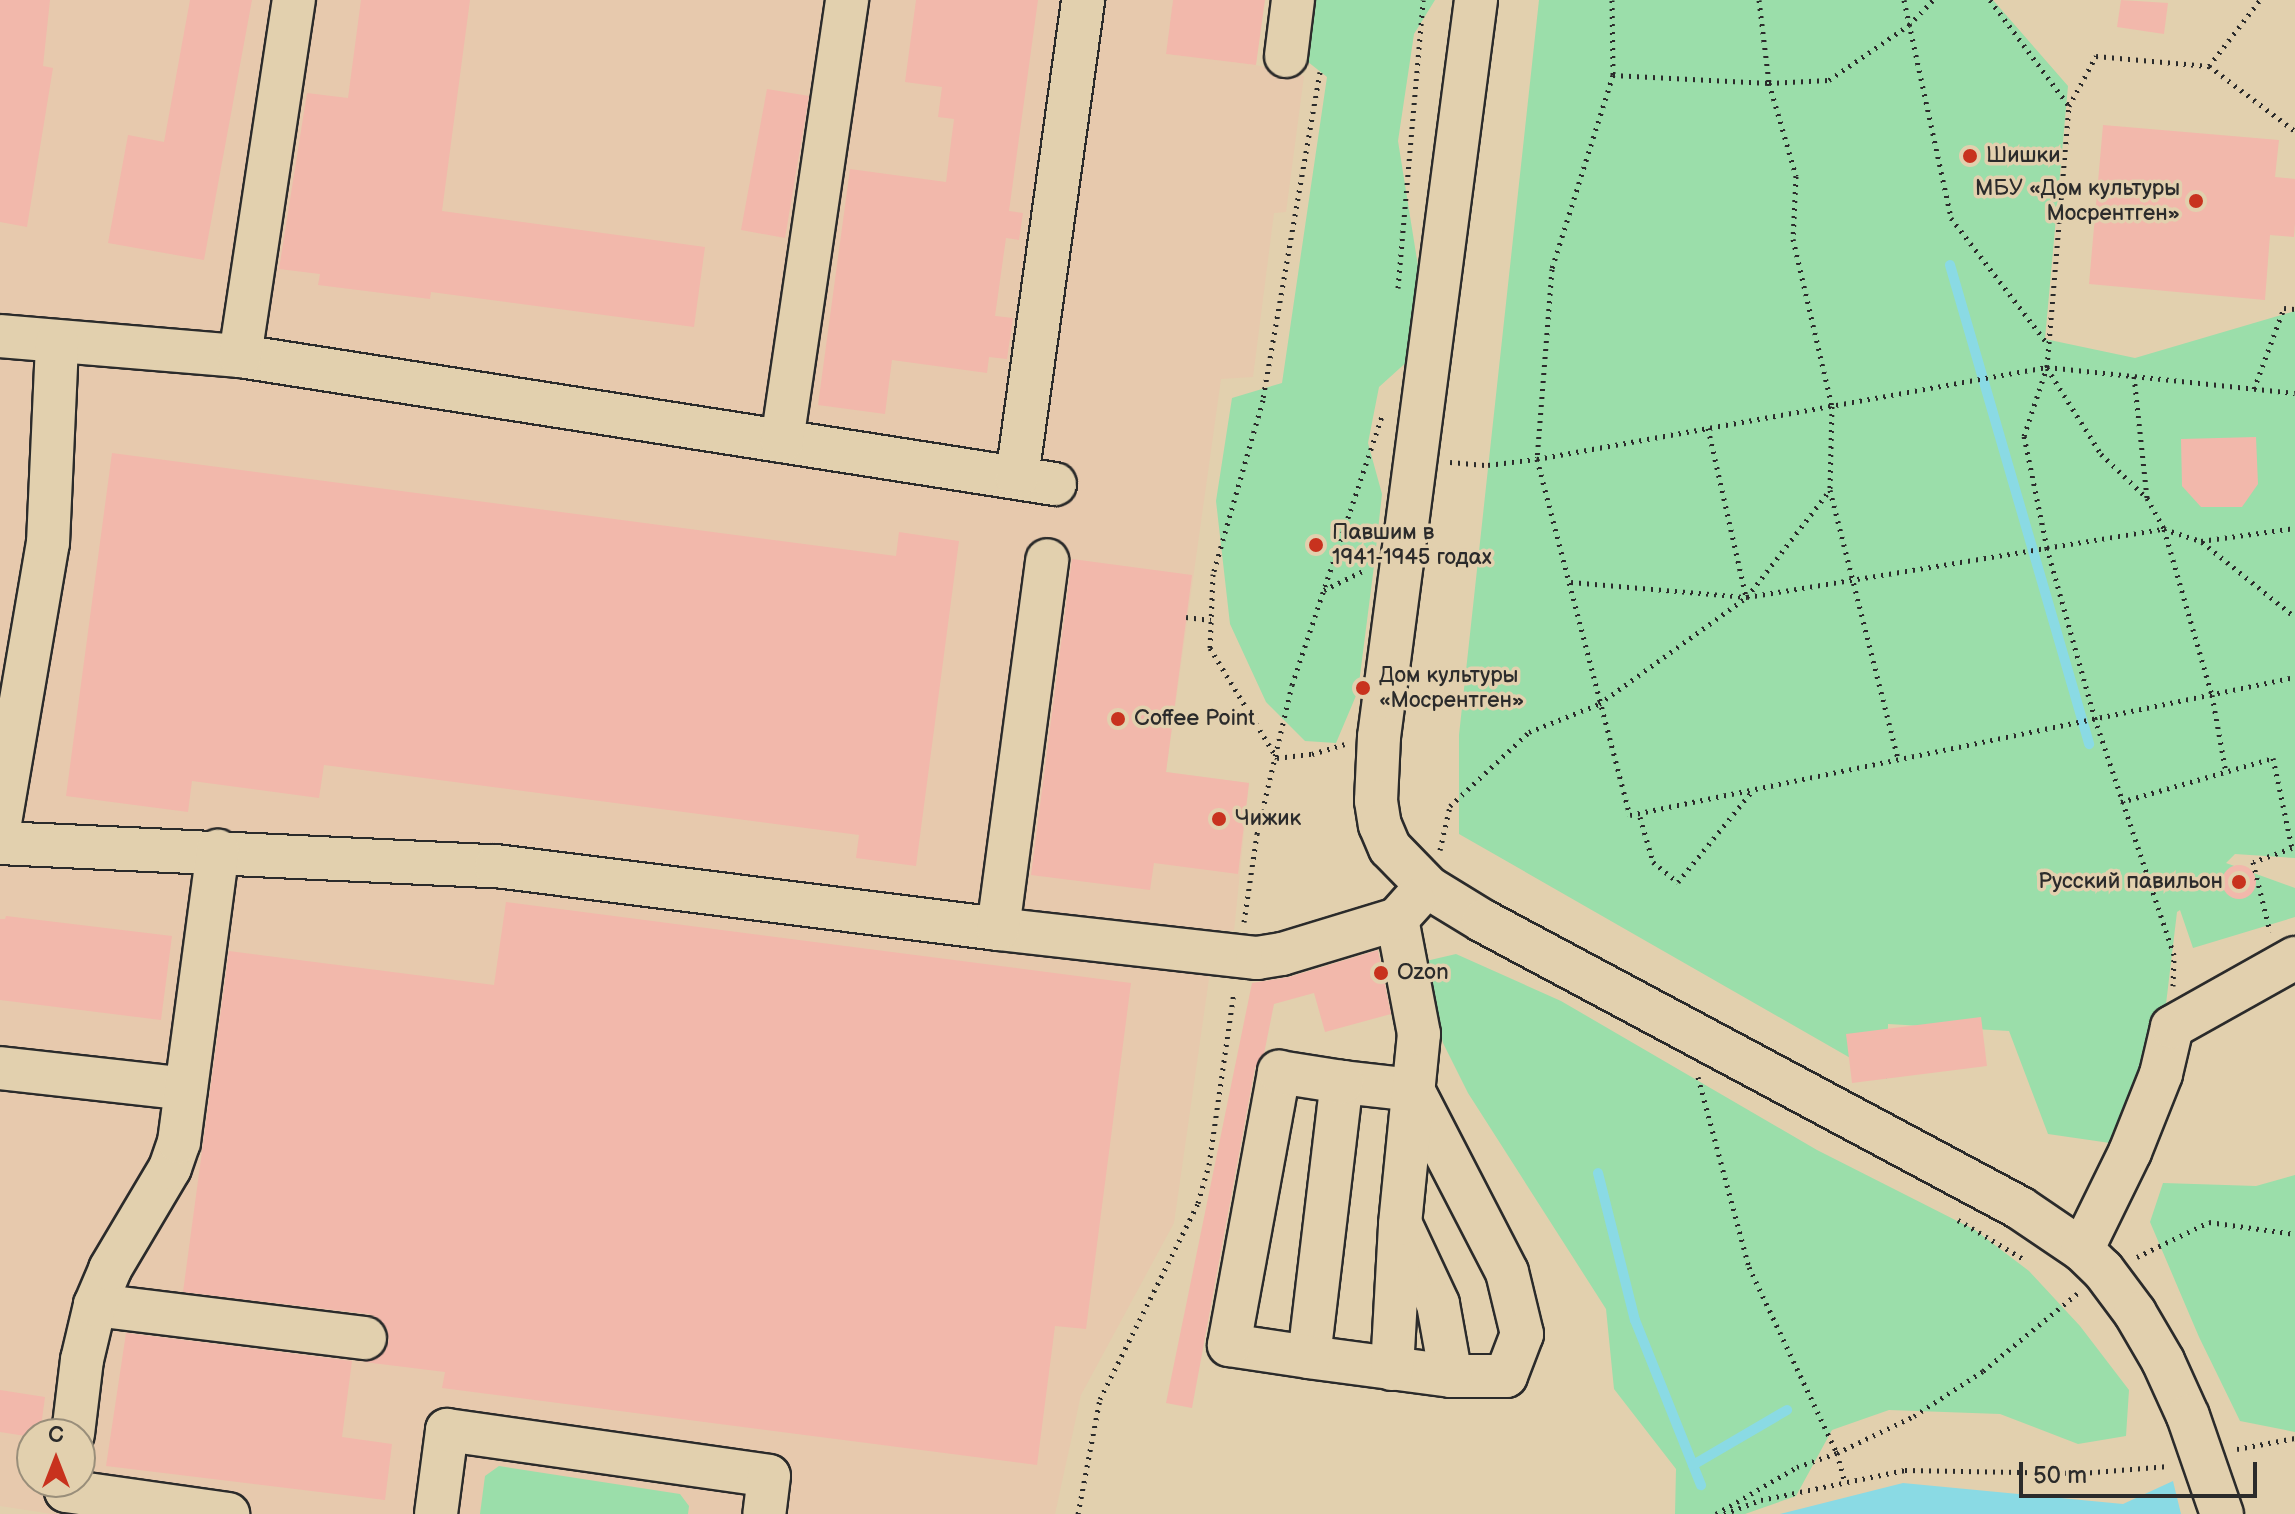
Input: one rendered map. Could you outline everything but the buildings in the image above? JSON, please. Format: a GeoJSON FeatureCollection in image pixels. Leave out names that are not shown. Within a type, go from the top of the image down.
{"type":"FeatureCollection","features":[{"type":"Feature","properties":{"kind":"street"},"geometry":{"type":"LineString","coordinates":[[240,356],[294,0]]}},
{"type":"Feature","properties":{"kind":"street"},"geometry":{"type":"LineString","coordinates":[[782,441],[847,0]]}},
{"type":"Feature","properties":{"kind":"street"},"geometry":{"type":"LineString","coordinates":[[0,336],[240,356],[1036,480],[1083,0]]}},
{"type":"Feature","properties":{"kind":"street"},"geometry":{"type":"LineString","coordinates":[[1293,0],[1304,59]]}},
{"type":"Feature","properties":{"kind":"street"},"geometry":{"type":"LineString","coordinates":[[1476,0],[1379,737],[1376,801],[1380,825],[1390,848],[1423,882],[1483,921],[2020,1208],[2082,1250],[2103,1270],[2135,1313],[2163,1361],[2188,1416],[2222,1514]]}},
{"type":"Feature","properties":{"kind":"street"},"geometry":{"type":"LineString","coordinates":[[0,823],[48,543],[57,342]]}},
{"type":"Feature","properties":{"kind":"street"},"geometry":{"type":"LineString","coordinates":[[998,929],[1047,560]]}},
{"type":"Feature","properties":{"kind":"street"},"geometry":{"type":"LineString","coordinates":[[0,843],[496,866],[1239,957],[1282,954],[1397,919],[1423,882]]}},
{"type":"Feature","properties":{"kind":"street"},"geometry":{"type":"LineString","coordinates":[[75,1418],[82,1360],[95,1305],[110,1269],[170,1168],[179,1142],[218,851]]}},
{"type":"Feature","properties":{"kind":"street"},"geometry":{"type":"LineString","coordinates":[[1392,1369],[1400,1224],[1419,1034],[1397,919]]}},
{"type":"Feature","properties":{"kind":"street"},"geometry":{"type":"LineString","coordinates":[[2082,1250],[2130,1152],[2161,1074],[2172,1027],[2287,962]]}},
{"type":"Feature","properties":{"kind":"street"},"geometry":{"type":"LineString","coordinates":[[0,1068],[186,1089]]}},
{"type":"Feature","properties":{"kind":"street"},"geometry":{"type":"LineString","coordinates":[[1279,1072],[1413,1090],[1507,1272],[1522,1334],[1506,1376],[1451,1376],[1229,1345],[1279,1072]]}},
{"type":"Feature","properties":{"kind":"street"},"geometry":{"type":"LineString","coordinates":[[1309,1357],[1342,1082]]}},
{"type":"Feature","properties":{"kind":"street"},"geometry":{"type":"LineString","coordinates":[[1400,1224],[1438,1304],[1451,1376]]}},
{"type":"Feature","properties":{"kind":"street"},"geometry":{"type":"LineString","coordinates":[[95,1305],[365,1338]]}},
{"type":"Feature","properties":{"kind":"street"},"geometry":{"type":"LineString","coordinates":[[436,1514],[447,1430],[769,1476],[764,1514]]}},
{"type":"Feature","properties":{"kind":"street"},"geometry":{"type":"LineString","coordinates":[[96,1495],[228,1514]]}},
{"type":"Feature","properties":{"kind":"path"},"geometry":{"type":"LineString","coordinates":[[1397,302],[1423,0]]}},
{"type":"Feature","properties":{"kind":"path"},"geometry":{"type":"LineString","coordinates":[[1612,0],[1613,75],[1552,269],[1537,459],[1630,815],[2295,677]]}},
{"type":"Feature","properties":{"kind":"path"},"geometry":{"type":"LineString","coordinates":[[1759,0],[1769,83],[1796,176],[1793,239],[1832,406],[1830,490],[1898,759]]}},
{"type":"Feature","properties":{"kind":"path"},"geometry":{"type":"LineString","coordinates":[[1904,0],[1951,218],[2047,343]]}},
{"type":"Feature","properties":{"kind":"path"},"geometry":{"type":"LineString","coordinates":[[1613,75],[1769,83],[1829,80],[1909,25],[1933,0]]}},
{"type":"Feature","properties":{"kind":"path"},"geometry":{"type":"LineString","coordinates":[[1990,0],[2069,106]]}},
{"type":"Feature","properties":{"kind":"path"},"geometry":{"type":"LineString","coordinates":[[2209,66],[2260,0]]}},
{"type":"Feature","properties":{"kind":"path"},"geometry":{"type":"LineString","coordinates":[[2172,1027],[2174,955],[2095,719],[2047,548],[2024,436],[2047,367],[2069,106],[2096,56],[2209,66],[2295,131]]}},
{"type":"Feature","properties":{"kind":"path"},"geometry":{"type":"LineString","coordinates":[[1277,758],[1210,648],[1211,620],[1213,574],[1263,400],[1304,59]]}},
{"type":"Feature","properties":{"kind":"path"},"geometry":{"type":"LineString","coordinates":[[2254,389],[2284,308],[2295,309]]}},
{"type":"Feature","properties":{"kind":"path"},"geometry":{"type":"LineString","coordinates":[[1537,459],[2047,367],[2295,393]]}},
{"type":"Feature","properties":{"kind":"path"},"geometry":{"type":"LineString","coordinates":[[2047,367],[2101,454],[2147,498],[2164,529],[2212,695],[2226,773]]}},
{"type":"Feature","properties":{"kind":"path"},"geometry":{"type":"LineString","coordinates":[[2134,376],[2147,498]]}},
{"type":"Feature","properties":{"kind":"path"},"geometry":{"type":"LineString","coordinates":[[1078,1514],[1100,1399],[1198,1203],[1209,1165],[1257,834],[1292,685],[1383,412]]}},
{"type":"Feature","properties":{"kind":"path"},"geometry":{"type":"LineString","coordinates":[[1708,428],[1747,597]]}},
{"type":"Feature","properties":{"kind":"path"},"geometry":{"type":"LineString","coordinates":[[1423,882],[1440,854],[1450,806],[1529,732],[1599,704],[1747,597],[1830,490]]}},
{"type":"Feature","properties":{"kind":"path"},"geometry":{"type":"LineString","coordinates":[[2201,541],[2295,528]]}},
{"type":"Feature","properties":{"kind":"path"},"geometry":{"type":"LineString","coordinates":[[1571,582],[1747,597],[2164,529],[2201,541],[2295,617]]}},
{"type":"Feature","properties":{"kind":"path"},"geometry":{"type":"LineString","coordinates":[[1186,617],[1211,620]]}},
{"type":"Feature","properties":{"kind":"path"},"geometry":{"type":"LineString","coordinates":[[2121,802],[2273,758],[2292,848],[2253,862],[2287,962]]}},
{"type":"Feature","properties":{"kind":"path"},"geometry":{"type":"LineString","coordinates":[[1640,817],[1653,862],[1678,882],[1753,790]]}},
{"type":"Feature","properties":{"kind":"path"},"geometry":{"type":"LineString","coordinates":[[1698,1076],[1749,1267],[1837,1453],[1845,1483]]}},
{"type":"Feature","properties":{"kind":"path"},"geometry":{"type":"LineString","coordinates":[[2128,1262],[2209,1222],[2295,1234]]}},
{"type":"Feature","properties":{"kind":"path"},"geometry":{"type":"LineString","coordinates":[[1716,1514],[1797,1467],[1837,1453],[1914,1416],[1983,1371],[2080,1292]]}},
{"type":"Feature","properties":{"kind":"path"},"geometry":{"type":"LineString","coordinates":[[2226,1453],[2295,1438]]}},
{"type":"Feature","properties":{"kind":"path"},"geometry":{"type":"LineString","coordinates":[[1724,1514],[1761,1500],[1905,1470],[2082,1473],[2183,1465]]}},
{"type":"Feature","properties":{"kind":"shaded area"},"geometry":{"type":"Polygon","coordinates":[[[0,0],[1173,0],[1166,54],[1256,65],[1304,76],[1286,212],[1274,213],[1253,377],[1221,379],[1166,772],[1249,783],[1234,931],[1216,930],[1174,1223],[1081,1395],[1055,1514],[52,1514],[0,1506],[0,0]]]}},
{"type":"Feature","properties":{"kind":"green space"},"geometry":{"type":"Polygon","coordinates":[[[1305,0],[1435,0],[1414,34],[1398,141],[1422,291],[1420,350],[1379,387],[1368,443],[1382,494],[1374,566],[1358,691],[1336,743],[1305,741],[1266,702],[1230,624],[1216,501],[1232,398],[1282,383],[1327,77],[1298,54],[1305,0]]]}},
{"type":"Feature","properties":{"kind":"green space"},"geometry":{"type":"Polygon","coordinates":[[[1539,0],[1993,0],[2068,86],[2045,339],[2135,358],[2295,311],[2295,858],[2235,854],[2226,863],[2295,888],[2295,917],[2193,948],[2180,910],[2177,912],[2164,1021],[2110,1143],[2048,1134],[2009,1031],[1888,1024],[1887,1079],[1459,834],[1459,735],[1539,0]]]}},
{"type":"Feature","properties":{"kind":"green space"},"geometry":{"type":"Polygon","coordinates":[[[1456,954],[1561,1001],[1817,1150],[1975,1230],[2029,1271],[2080,1326],[2129,1390],[2126,1436],[2078,1444],[2000,1414],[1889,1410],[1832,1430],[1796,1496],[1745,1514],[1675,1514],[1676,1469],[1614,1389],[1606,1309],[1468,1093],[1443,1043],[1426,961],[1456,954]]]}},
{"type":"Feature","properties":{"kind":"green space"},"geometry":{"type":"Polygon","coordinates":[[[2295,1175],[2295,1432],[2240,1421],[2199,1337],[2150,1222],[2163,1183],[2256,1186],[2295,1175]]]}},
{"type":"Feature","properties":{"kind":"green space"},"geometry":{"type":"Polygon","coordinates":[[[499,1466],[680,1494],[689,1506],[688,1514],[480,1514],[485,1476],[499,1466]]]}},
{"type":"Feature","properties":{"kind":"water"},"geometry":{"type":"Polygon","coordinates":[[[2173,1481],[2181,1514],[1780,1514],[1903,1483],[2123,1504],[2173,1481]]]}},
{"type":"Feature","properties":{"kind":"waterway"},"geometry":{"type":"LineString","coordinates":[[1950,265],[2089,744]]}},
{"type":"Feature","properties":{"kind":"waterway"},"geometry":{"type":"LineString","coordinates":[[1598,1173],[1635,1320],[1701,1485]]}},
{"type":"Feature","properties":{"kind":"waterway"},"geometry":{"type":"LineString","coordinates":[[1693,1465],[1787,1410]]}},
{"type":"Feature","properties":{"kind":"place","name":"Шишки"},"geometry":{"type":"Point","coordinates":[1970,156]}},
{"type":"Feature","properties":{"kind":"place","name":"МБУ «Дом культуры Мосрентген»"},"geometry":{"type":"Point","coordinates":[2196,201]}},
{"type":"Feature","properties":{"kind":"place","name":"Павшим в 1941-1945 годах"},"geometry":{"type":"Point","coordinates":[1316,545]}},
{"type":"Feature","properties":{"kind":"place","name":"Дом культуры «Мосрентген»"},"geometry":{"type":"Point","coordinates":[1363,688]}},
{"type":"Feature","properties":{"kind":"place","name":"Coffee Point"},"geometry":{"type":"Point","coordinates":[1118,719]}},
{"type":"Feature","properties":{"kind":"place","name":"Чижик"},"geometry":{"type":"Point","coordinates":[1219,819]}},
{"type":"Feature","properties":{"kind":"place","name":"Русский павильон"},"geometry":{"type":"Point","coordinates":[2239,882]}},
{"type":"Feature","properties":{"kind":"place","name":"Ozon"},"geometry":{"type":"Point","coordinates":[1381,973]}}]}
